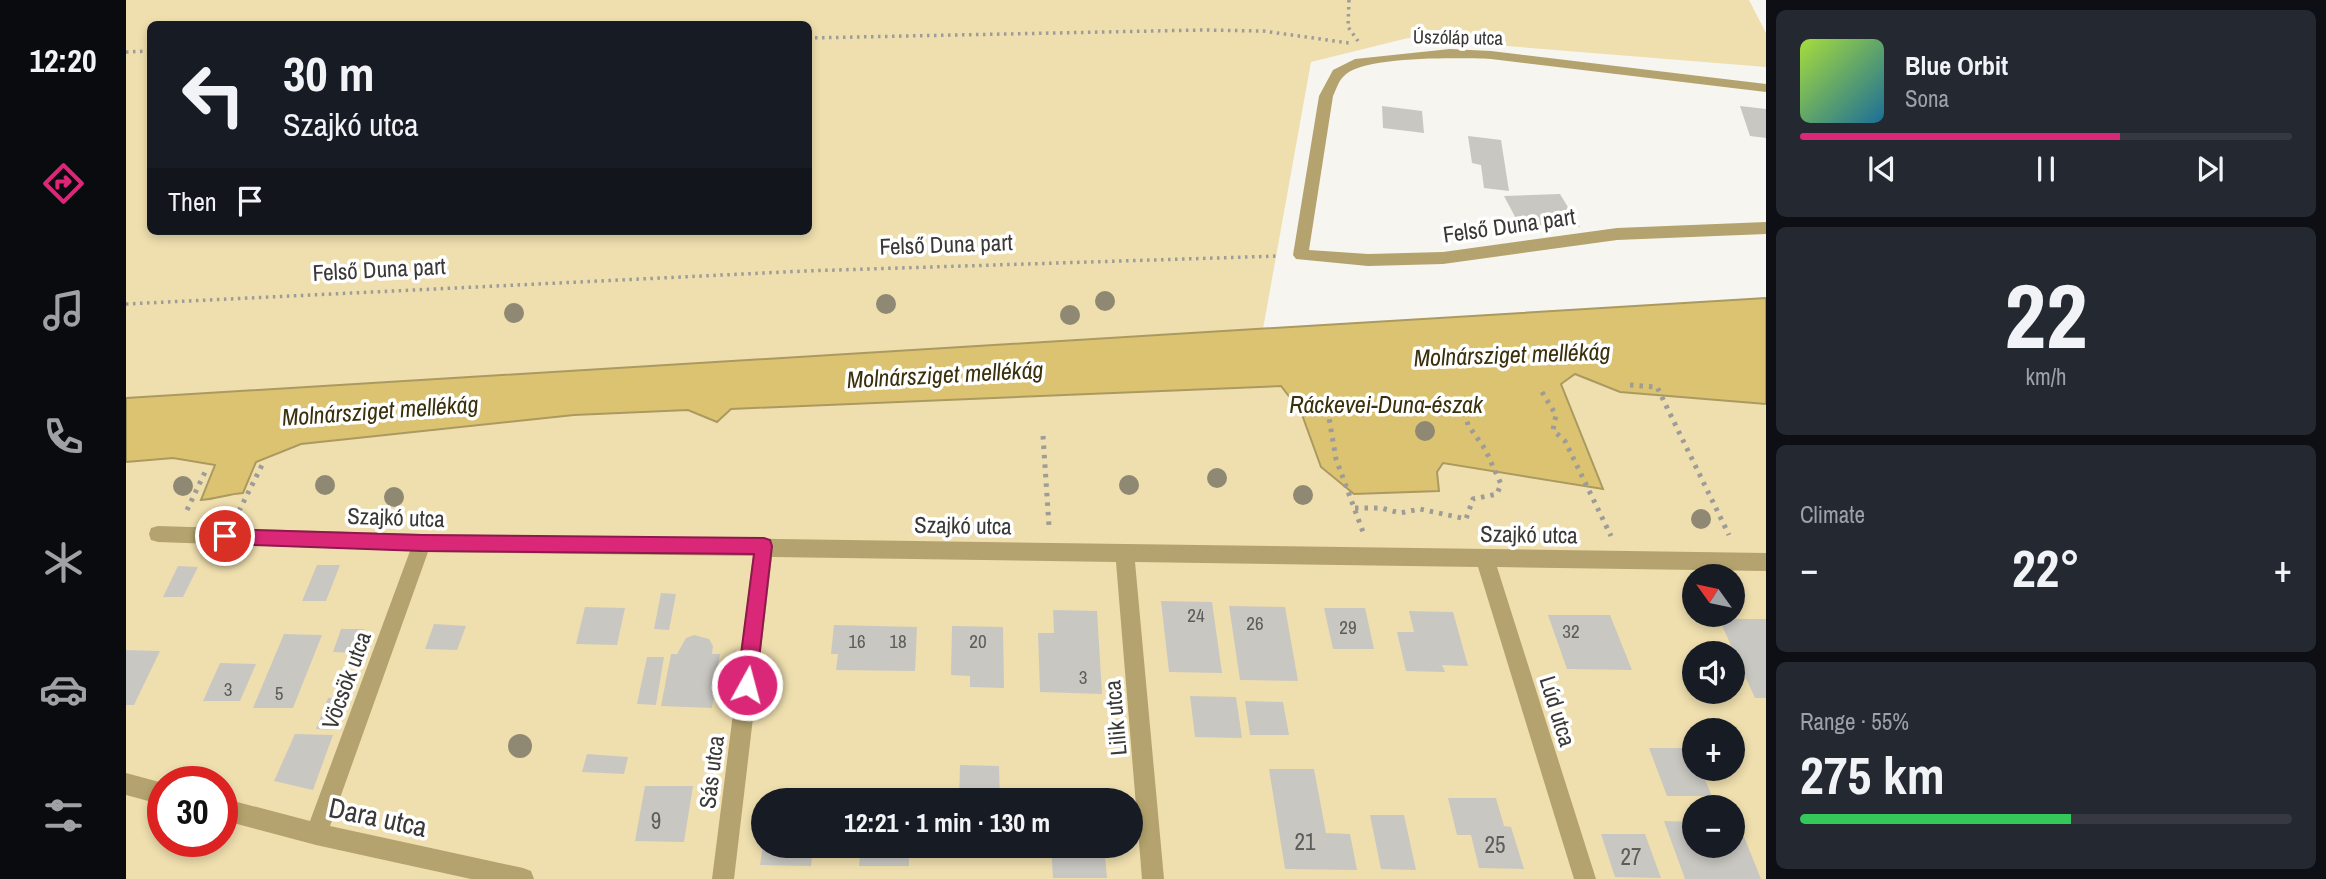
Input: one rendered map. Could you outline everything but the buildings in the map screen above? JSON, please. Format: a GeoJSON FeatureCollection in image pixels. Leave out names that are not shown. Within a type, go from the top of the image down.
{"type":"FeatureCollection","features":[{"type":"Feature","properties":{"kind":"street","name":"Úszóláp utca"},"geometry":{"type":"LineString","coordinates":[[1301,255],[1326,96],[1338,73],[1355,63],[1397,57],[1470,53],[1766,88]]}},
{"type":"Feature","properties":{"kind":"street","name":"Felső Duna part"},"geometry":{"type":"LineString","coordinates":[[1301,255],[1358,260],[1443,258],[1617,234],[1766,228]]}},
{"type":"Feature","properties":{"kind":"street","name":"Szajkó utca"},"geometry":{"type":"LineString","coordinates":[[158,534],[422,543],[1766,562]]}},
{"type":"Feature","properties":{"kind":"street","name":"Vöcsök utca"},"geometry":{"type":"LineString","coordinates":[[316,834],[422,543]]}},
{"type":"Feature","properties":{"kind":"street","name":"Sás utca"},"geometry":{"type":"LineString","coordinates":[[723,879],[764,546]]}},
{"type":"Feature","properties":{"kind":"street","name":"Lilik utca"},"geometry":{"type":"LineString","coordinates":[[1125,552],[1153,879]]}},
{"type":"Feature","properties":{"kind":"street","name":"Lúd utca"},"geometry":{"type":"LineString","coordinates":[[1484,558],[1585,879]]}},
{"type":"Feature","properties":{"kind":"street"},"geometry":{"type":"LineString","coordinates":[[126,784],[147,790]]}},
{"type":"Feature","properties":{"kind":"street","name":"Dara utca"},"geometry":{"type":"LineString","coordinates":[[238,813],[316,834],[523,879]]}},
{"type":"Feature","properties":{"kind":"path"},"geometry":{"type":"LineString","coordinates":[[812,38],[1202,30],[1298,34],[1363,45],[1354,38],[1348,27],[1349,0]]}},
{"type":"Feature","properties":{"kind":"path"},"geometry":{"type":"LineString","coordinates":[[126,52],[147,51]]}},
{"type":"Feature","properties":{"kind":"path","name":"Felső Duna part"},"geometry":{"type":"LineString","coordinates":[[126,304],[805,271],[1301,255]]}},
{"type":"Feature","properties":{"kind":"path"},"geometry":{"type":"LineString","coordinates":[[1630,386],[1657,387],[1742,562]]}},
{"type":"Feature","properties":{"kind":"path"},"geometry":{"type":"LineString","coordinates":[[1542,392],[1556,415],[1553,430],[1565,441],[1594,506],[1624,560]]}},
{"type":"Feature","properties":{"kind":"path"},"geometry":{"type":"LineString","coordinates":[[1312,405],[1327,407],[1336,459],[1371,556]]}},
{"type":"Feature","properties":{"kind":"path"},"geometry":{"type":"LineString","coordinates":[[1354,508],[1381,508],[1401,513],[1420,509],[1466,519],[1473,499],[1497,494],[1501,484],[1485,449],[1468,425],[1464,408]]}},
{"type":"Feature","properties":{"kind":"path"},"geometry":{"type":"LineString","coordinates":[[1043,436],[1051,551]]}},
{"type":"Feature","properties":{"kind":"path"},"geometry":{"type":"LineString","coordinates":[[242,505],[262,465]]}},
{"type":"Feature","properties":{"kind":"path"},"geometry":{"type":"LineString","coordinates":[[183,517],[206,470]]}},
{"type":"Feature","properties":{"kind":"shaded area"},"geometry":{"type":"Polygon","coordinates":[[[126,0],[1749,0],[1766,33],[1766,67],[1408,38],[1311,62],[1263,329],[126,398],[126,0]]]}},
{"type":"Feature","properties":{"kind":"shaded area"},"geometry":{"type":"Polygon","coordinates":[[[1574,374],[1620,392],[1766,404],[1766,879],[126,879],[126,462],[173,458],[215,465],[225,494],[243,493],[256,462],[301,444],[574,415],[688,410],[716,422],[731,409],[1281,386],[1301,411],[1574,374]]]}},
{"type":"Feature","properties":{"kind":"water","name":"Ráckevei-Duna-észak"},"geometry":{"type":"Polygon","coordinates":[[[1766,298],[1766,404],[1620,392],[1575,374],[1561,384],[1603,489],[1443,463],[1437,472],[1439,491],[1354,494],[1321,467],[1301,412],[1281,386],[731,409],[717,422],[688,410],[574,415],[301,444],[256,462],[243,493],[201,500],[215,465],[173,458],[126,462],[126,398],[1766,298]]]}},
{"type":"Feature","properties":{"kind":"route"},"geometry":{"type":"LineString","coordinates":[[225,536],[422,543],[764,546],[747,685]]}},
{"type":"Feature","properties":{"kind":"water label","name":"Molnársziget mellékág"},"geometry":{"type":"Point","coordinates":[1512,354]}},
{"type":"Feature","properties":{"kind":"water label","name":"Molnársziget mellékág"},"geometry":{"type":"Point","coordinates":[945,374]}},
{"type":"Feature","properties":{"kind":"water label","name":"Molnársziget mellékág"},"geometry":{"type":"Point","coordinates":[380,410]}}]}
